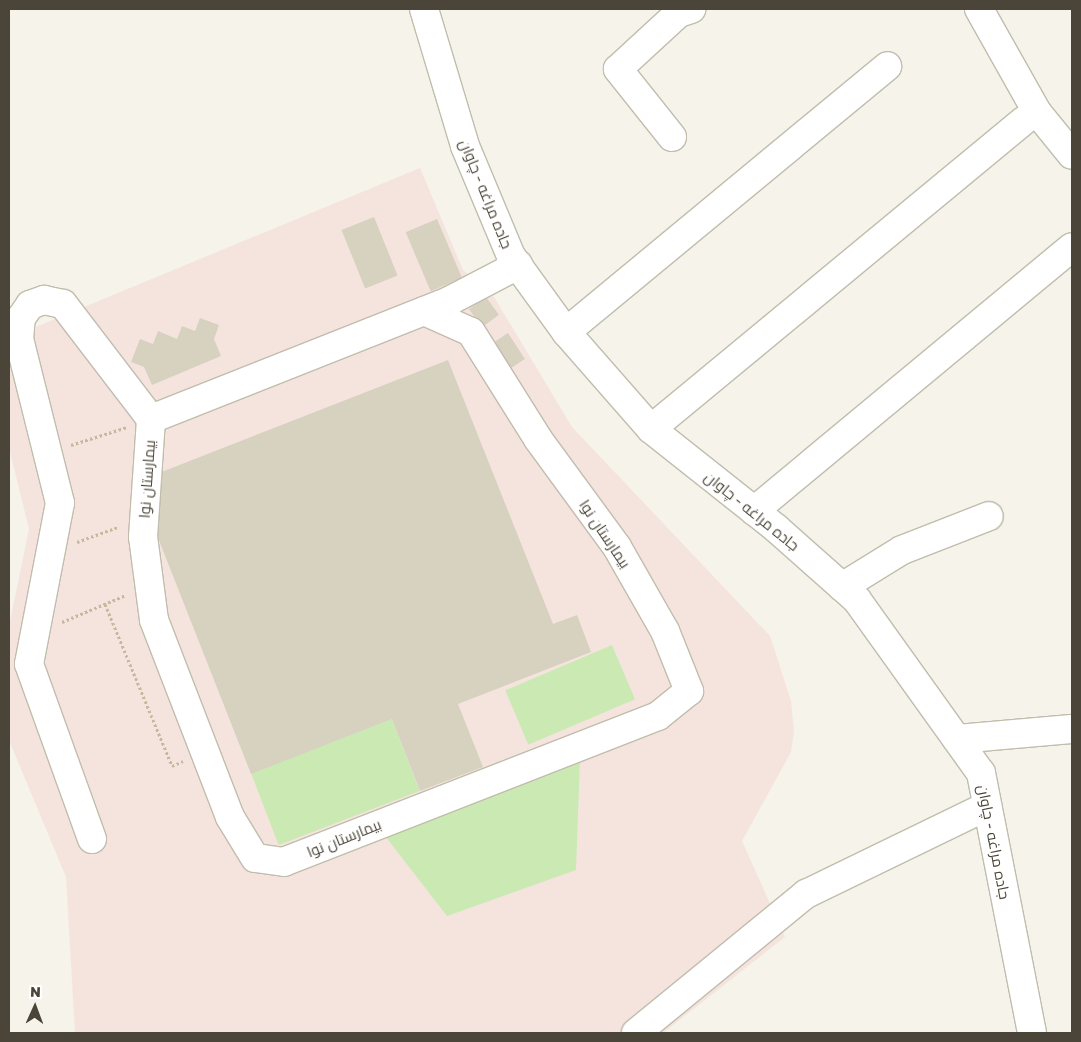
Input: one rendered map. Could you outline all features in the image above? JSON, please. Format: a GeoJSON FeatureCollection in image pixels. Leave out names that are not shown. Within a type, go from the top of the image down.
{"type":"FeatureCollection","features":[{"type":"Feature","properties":{"kind":"street","name":"جاده مراغه - چاوان"},"geometry":{"type":"LineString","coordinates":[[424,9],[465,146],[518,265],[566,332],[651,429],[754,511],[842,587],[906,663],[980,773],[1032,1033]]}},
{"type":"Feature","properties":{"kind":"street"},"geometry":{"type":"LineString","coordinates":[[672,137],[618,69],[679,13],[691,9]]}},
{"type":"Feature","properties":{"kind":"street"},"geometry":{"type":"LineString","coordinates":[[979,9],[1037,112],[1072,155]]}},
{"type":"Feature","properties":{"kind":"street"},"geometry":{"type":"LineString","coordinates":[[566,332],[887,66]]}},
{"type":"Feature","properties":{"kind":"street"},"geometry":{"type":"LineString","coordinates":[[651,429],[1024,120]]}},
{"type":"Feature","properties":{"kind":"street"},"geometry":{"type":"LineString","coordinates":[[754,511],[1072,247]]}},
{"type":"Feature","properties":{"kind":"street"},"geometry":{"type":"LineString","coordinates":[[424,311],[518,265]]}},
{"type":"Feature","properties":{"kind":"street"},"geometry":{"type":"LineString","coordinates":[[92,839],[29,664],[60,502],[19,339],[21,318],[30,305],[44,300],[63,304],[151,419]]}},
{"type":"Feature","properties":{"kind":"street","name":"بیمارستان نوا"},"geometry":{"type":"LineString","coordinates":[[424,311],[470,332],[538,439],[617,547],[665,631],[689,691],[658,716],[284,862],[256,858],[230,817],[154,620],[149,585],[144,518],[151,419],[424,311]]}},
{"type":"Feature","properties":{"kind":"street"},"geometry":{"type":"LineString","coordinates":[[842,587],[902,550],[989,516]]}},
{"type":"Feature","properties":{"kind":"street"},"geometry":{"type":"LineString","coordinates":[[957,739],[1072,729]]}},
{"type":"Feature","properties":{"kind":"street"},"geometry":{"type":"LineString","coordinates":[[636,1033],[806,894],[987,806]]}},
{"type":"Feature","properties":{"kind":"path"},"geometry":{"type":"LineString","coordinates":[[48,453],[151,419]]}},
{"type":"Feature","properties":{"kind":"path"},"geometry":{"type":"LineString","coordinates":[[51,552],[144,518]]}},
{"type":"Feature","properties":{"kind":"path"},"geometry":{"type":"LineString","coordinates":[[35,634],[149,585]]}},
{"type":"Feature","properties":{"kind":"path"},"geometry":{"type":"LineString","coordinates":[[105,604],[172,766],[205,753]]}},
{"type":"Feature","properties":{"kind":"shaded area"},"geometry":{"type":"Polygon","coordinates":[[[420,168],[463,270],[494,297],[572,427],[770,636],[791,701],[794,731],[791,752],[742,841],[785,937],[663,1033],[75,1033],[66,877],[9,740],[9,626],[29,529],[9,448],[9,338],[420,168]]]}},
{"type":"Feature","properties":{"kind":"green space"},"geometry":{"type":"Polygon","coordinates":[[[612,645],[635,699],[528,745],[505,690],[612,645]]]}},
{"type":"Feature","properties":{"kind":"green space"},"geometry":{"type":"Polygon","coordinates":[[[392,719],[420,791],[279,845],[251,773],[392,719]]]}},
{"type":"Feature","properties":{"kind":"green space"},"geometry":{"type":"Polygon","coordinates":[[[580,758],[576,870],[447,916],[382,832],[580,758]]]}},
{"type":"Feature","properties":{"kind":"building"},"geometry":{"type":"Polygon","coordinates":[[[374,217],[398,275],[365,289],[342,230],[374,217]]]}},
{"type":"Feature","properties":{"kind":"building"},"geometry":{"type":"Polygon","coordinates":[[[437,219],[462,278],[431,291],[406,232],[437,219]]]}},
{"type":"Feature","properties":{"kind":"building"},"geometry":{"type":"Polygon","coordinates":[[[486,297],[499,315],[482,327],[469,309],[486,297]]]}},
{"type":"Feature","properties":{"kind":"building"},"geometry":{"type":"Polygon","coordinates":[[[200,318],[219,325],[214,339],[221,356],[152,385],[144,367],[131,362],[140,339],[153,344],[158,331],[177,339],[182,326],[195,331],[200,318]]]}},
{"type":"Feature","properties":{"kind":"building"},"geometry":{"type":"Polygon","coordinates":[[[508,333],[525,359],[507,370],[490,344],[508,333]]]}},
{"type":"Feature","properties":{"kind":"building"},"geometry":{"type":"Polygon","coordinates":[[[448,360],[553,624],[577,615],[591,652],[458,704],[483,767],[420,791],[392,719],[251,774],[136,482],[448,360]]]}}]}
